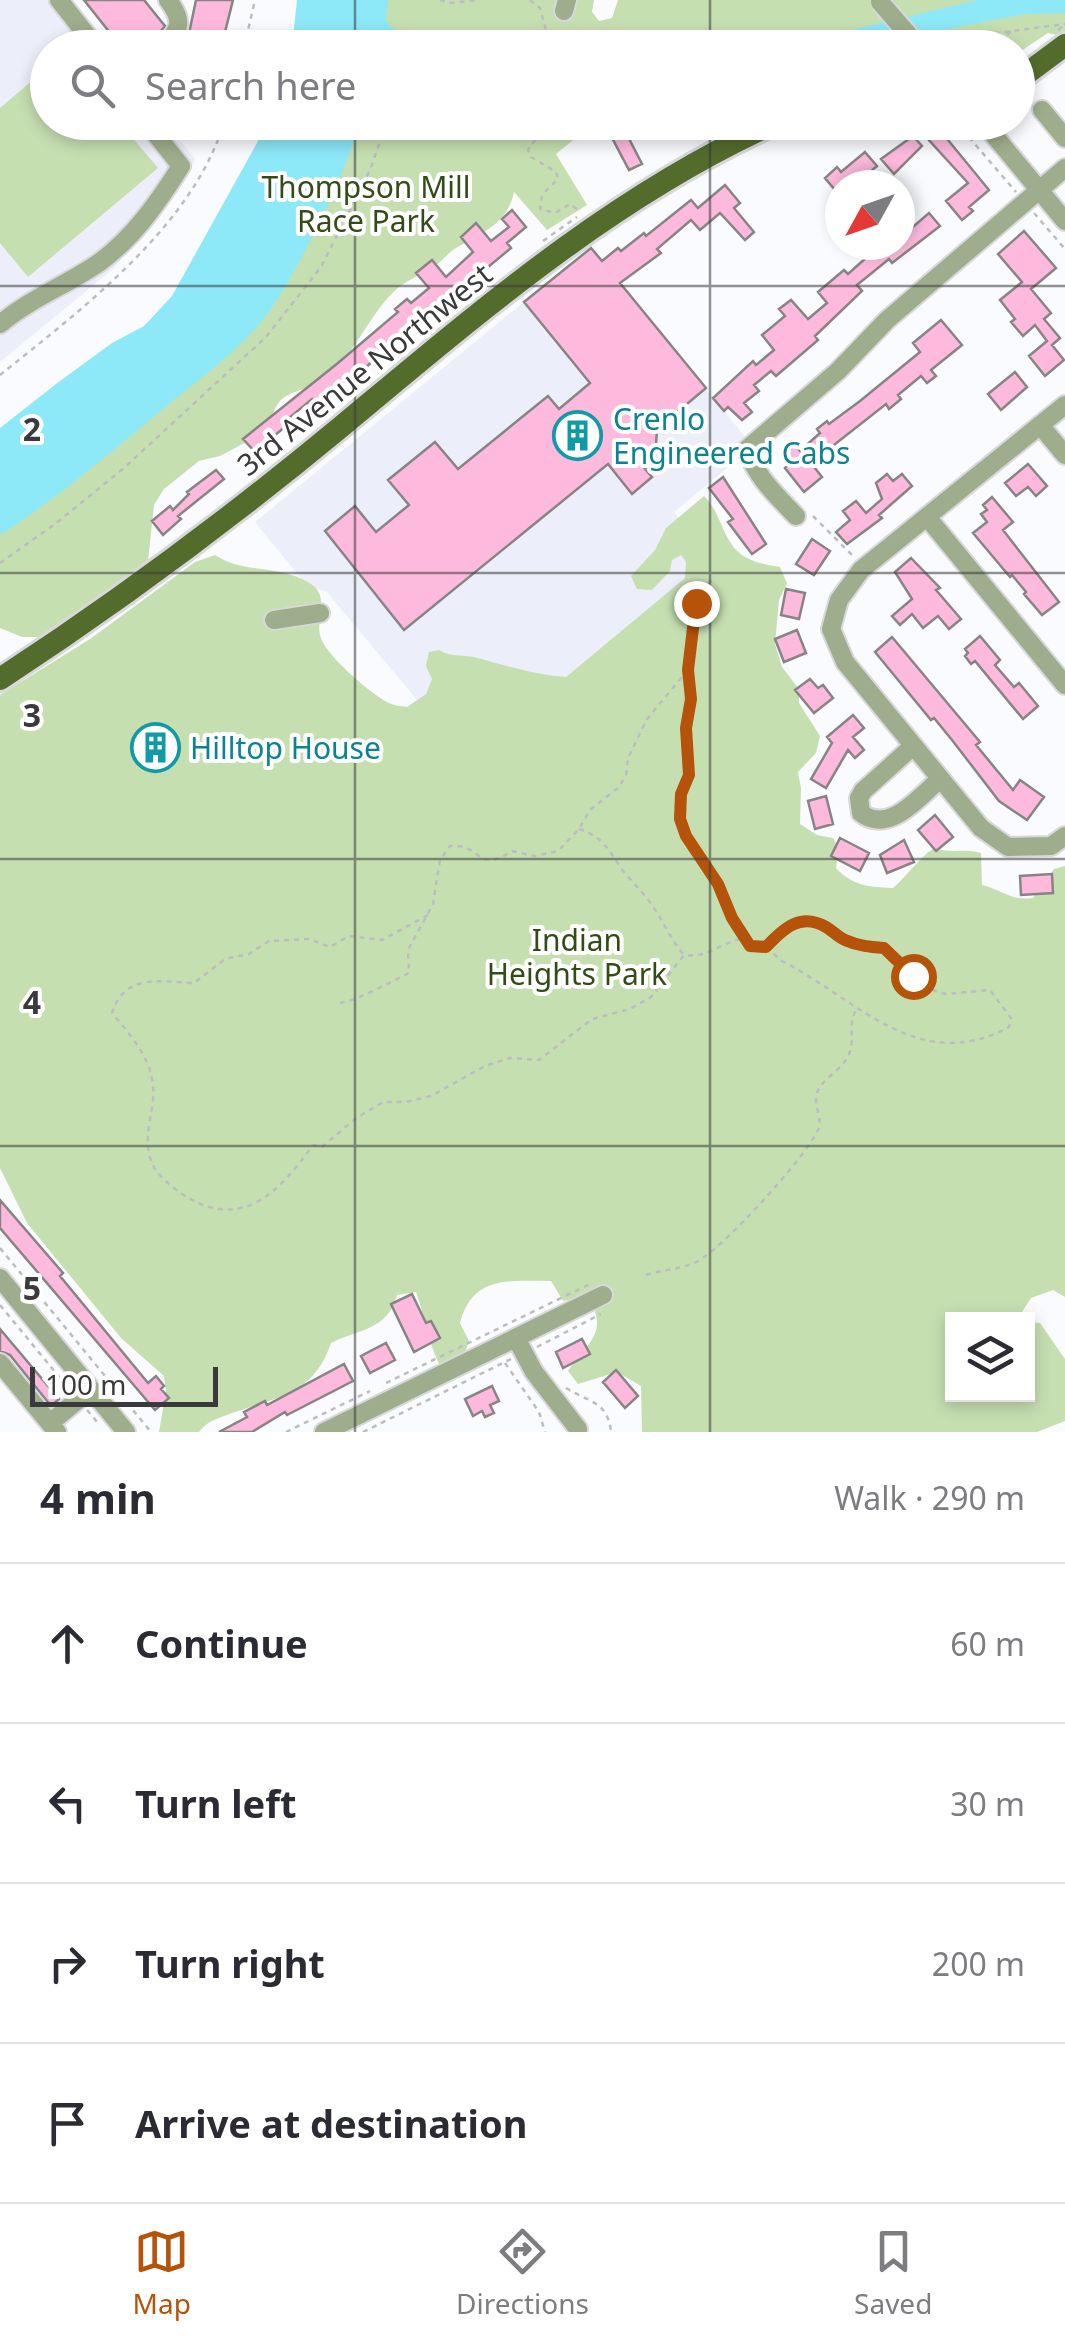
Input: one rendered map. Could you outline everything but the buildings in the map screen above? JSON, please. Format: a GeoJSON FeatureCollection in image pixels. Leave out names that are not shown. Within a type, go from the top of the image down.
{"type":"FeatureCollection","features":[{"type":"Feature","properties":{"kind":"main road"},"geometry":{"type":"LineString","coordinates":[[1035,63],[1062,37]]}},
{"type":"Feature","properties":{"kind":"main road","name":"3rd Avenue Northwest"},"geometry":{"type":"LineString","coordinates":[[0,679],[108,609],[208,534],[602,219],[740,140]]}},
{"type":"Feature","properties":{"kind":"street"},"geometry":{"type":"LineString","coordinates":[[59,0],[83,30]]}},
{"type":"Feature","properties":{"kind":"street"},"geometry":{"type":"LineString","coordinates":[[168,0],[179,14],[178,30]]}},
{"type":"Feature","properties":{"kind":"street"},"geometry":{"type":"LineString","coordinates":[[879,1],[902,30]]}},
{"type":"Feature","properties":{"kind":"street"},"geometry":{"type":"LineString","coordinates":[[1042,110],[1065,138]]}},
{"type":"Feature","properties":{"kind":"street"},"geometry":{"type":"LineString","coordinates":[[0,324],[24,305],[100,262],[124,240],[162,196],[180,166],[160,140]]}},
{"type":"Feature","properties":{"kind":"street"},"geometry":{"type":"LineString","coordinates":[[998,140],[1065,222]]}},
{"type":"Feature","properties":{"kind":"street"},"geometry":{"type":"LineString","coordinates":[[801,512],[772,491],[750,462],[747,449],[838,372],[887,320],[1065,168]]}},
{"type":"Feature","properties":{"kind":"street"},"geometry":{"type":"LineString","coordinates":[[1058,841],[1008,847],[981,828],[844,662],[832,629],[838,600],[858,564],[927,517],[1065,405]]}},
{"type":"Feature","properties":{"kind":"street"},"geometry":{"type":"LineString","coordinates":[[1040,425],[1065,455]]}},
{"type":"Feature","properties":{"kind":"street"},"geometry":{"type":"LineString","coordinates":[[927,517],[1065,685]]}},
{"type":"Feature","properties":{"kind":"street"},"geometry":{"type":"LineString","coordinates":[[274,620],[320,613]]}},
{"type":"Feature","properties":{"kind":"street"},"geometry":{"type":"LineString","coordinates":[[912,746],[863,792],[861,813],[878,821],[894,817],[940,779]]}},
{"type":"Feature","properties":{"kind":"street"},"geometry":{"type":"LineString","coordinates":[[4,1293],[84,1394],[126,1432]]}},
{"type":"Feature","properties":{"kind":"street"},"geometry":{"type":"LineString","coordinates":[[324,1432],[344,1428],[604,1294]]}},
{"type":"Feature","properties":{"kind":"street"},"geometry":{"type":"LineString","coordinates":[[516,1338],[534,1372],[578,1429]]}},
{"type":"Feature","properties":{"kind":"street"},"geometry":{"type":"LineString","coordinates":[[0,1363],[54,1428],[84,1394]]}},
{"type":"Feature","properties":{"kind":"path"},"geometry":{"type":"LineString","coordinates":[[248,30],[255,0]]}},
{"type":"Feature","properties":{"kind":"path"},"geometry":{"type":"LineString","coordinates":[[440,0],[451,4],[478,0]]}},
{"type":"Feature","properties":{"kind":"path"},"geometry":{"type":"LineString","coordinates":[[530,0],[540,8],[548,30]]}},
{"type":"Feature","properties":{"kind":"path"},"geometry":{"type":"LineString","coordinates":[[1001,30],[1065,24],[1062,37]]}},
{"type":"Feature","properties":{"kind":"path"},"geometry":{"type":"LineString","coordinates":[[0,375],[100,292],[152,239],[208,164],[217,140]]}},
{"type":"Feature","properties":{"kind":"path"},"geometry":{"type":"LineString","coordinates":[[0,563],[124,468],[266,337],[321,267],[370,170],[381,140]]}},
{"type":"Feature","properties":{"kind":"path"},"geometry":{"type":"LineString","coordinates":[[537,140],[528,150],[531,157],[556,172],[558,180],[542,194],[540,209],[555,213],[570,204],[582,214],[538,245]]}},
{"type":"Feature","properties":{"kind":"path"},"geometry":{"type":"LineString","coordinates":[[972,140],[1018,194]]}},
{"type":"Feature","properties":{"kind":"path"},"geometry":{"type":"LineString","coordinates":[[1034,212],[1065,249]]}},
{"type":"Feature","properties":{"kind":"path"},"geometry":{"type":"LineString","coordinates":[[801,512],[858,564]]}},
{"type":"Feature","properties":{"kind":"path"},"geometry":{"type":"LineString","coordinates":[[712,581],[698,592],[688,670],[689,775],[681,794],[680,819],[750,946],[766,947],[909,1038],[943,1044],[972,1042],[1008,1027],[1011,1018],[990,990],[946,994],[930,989],[884,948],[843,940],[816,922],[800,920],[766,947]]}},
{"type":"Feature","properties":{"kind":"path"},"geometry":{"type":"LineString","coordinates":[[340,1003],[354,1001],[374,987],[409,972],[408,950],[428,915],[440,860],[450,846],[462,844],[487,861],[512,851],[535,856],[558,851],[590,810],[618,787],[647,718],[688,670]]}},
{"type":"Feature","properties":{"kind":"path"},"geometry":{"type":"LineString","coordinates":[[578,829],[597,835],[612,851],[684,956]]}},
{"type":"Feature","properties":{"kind":"path"},"geometry":{"type":"LineString","coordinates":[[428,915],[382,940],[348,936],[330,947],[309,938],[269,941],[249,954],[226,959],[194,982],[145,981],[126,992],[112,1013],[131,1034],[153,1075],[147,1133],[152,1162],[165,1182],[199,1204],[231,1210],[255,1204],[278,1190],[314,1145],[322,1147],[355,1118],[383,1102],[430,1096],[484,1066],[510,1058],[539,1060],[592,1019],[630,1010],[651,996],[684,956],[707,954],[731,940],[745,938]]}},
{"type":"Feature","properties":{"kind":"path"},"geometry":{"type":"LineString","coordinates":[[646,1275],[683,1268],[703,1259],[796,1166],[820,1126],[816,1097],[820,1088],[846,1062],[852,1046],[849,1024],[857,1006]]}},
{"type":"Feature","properties":{"kind":"path"},"geometry":{"type":"LineString","coordinates":[[0,1248],[151,1432]]}},
{"type":"Feature","properties":{"kind":"path"},"geometry":{"type":"LineString","coordinates":[[0,1306],[4,1293]]}},
{"type":"Feature","properties":{"kind":"path"},"geometry":{"type":"LineString","coordinates":[[0,1316],[4,1293]]}},
{"type":"Feature","properties":{"kind":"path"},"geometry":{"type":"LineString","coordinates":[[4,1293],[84,1394],[105,1432]]}},
{"type":"Feature","properties":{"kind":"path"},"geometry":{"type":"LineString","coordinates":[[536,1347],[604,1294]]}},
{"type":"Feature","properties":{"kind":"path"},"geometry":{"type":"LineString","coordinates":[[286,1432],[604,1294]]}},
{"type":"Feature","properties":{"kind":"path"},"geometry":{"type":"LineString","coordinates":[[365,1432],[504,1362],[539,1412],[544,1432]]}},
{"type":"Feature","properties":{"kind":"path"},"geometry":{"type":"LineString","coordinates":[[554,1377],[568,1390],[602,1406],[611,1432]]}},
{"type":"Feature","properties":{"kind":"shaded area"},"geometry":{"type":"Polygon","coordinates":[[[0,0],[72,0],[95,30],[30,30],[30,140],[180,140],[195,159],[187,178],[113,269],[0,362],[0,0]]]}},
{"type":"Feature","properties":{"kind":"shaded area"},"geometry":{"type":"Polygon","coordinates":[[[591,247],[746,438],[736,461],[674,512],[711,557],[462,763],[423,707],[326,591],[309,588],[255,522],[591,247]]]}},
{"type":"Feature","properties":{"kind":"green space"},"geometry":{"type":"Polygon","coordinates":[[[344,0],[594,0],[592,12],[599,21],[612,18],[618,0],[1065,0],[1065,37],[1048,33],[1035,42],[1035,30],[342,30],[344,0]]]}},
{"type":"Feature","properties":{"kind":"green space"},"geometry":{"type":"Polygon","coordinates":[[[30,82],[30,140],[134,140],[158,168],[28,277],[0,243],[0,108],[30,82]]]}},
{"type":"Feature","properties":{"kind":"green space","name":"Thompson Mill Race Park"},"geometry":{"type":"Polygon","coordinates":[[[299,140],[573,140],[556,154],[587,205],[547,230],[514,192],[506,213],[492,227],[389,297],[326,377],[283,398],[269,430],[220,456],[199,461],[164,489],[154,505],[148,561],[136,576],[41,637],[22,637],[0,628],[0,485],[72,435],[299,140]]]}},
{"type":"Feature","properties":{"kind":"green space","name":"Indian Heights Park"},"geometry":{"type":"Polygon","coordinates":[[[704,496],[739,552],[754,561],[780,567],[787,583],[779,600],[775,644],[782,667],[799,689],[799,703],[820,736],[816,753],[798,772],[800,824],[817,835],[833,838],[839,849],[836,868],[862,884],[893,888],[934,848],[975,852],[981,853],[982,885],[1025,899],[1033,898],[1054,869],[1065,866],[1065,1297],[1053,1290],[1031,1298],[1022,1312],[945,1312],[945,1402],[1035,1402],[1035,1323],[1040,1323],[1065,1359],[1065,1421],[1037,1432],[642,1432],[641,1386],[617,1372],[578,1384],[568,1371],[597,1328],[594,1308],[587,1296],[563,1301],[551,1281],[521,1281],[495,1284],[474,1296],[460,1323],[469,1341],[464,1356],[439,1364],[416,1292],[397,1295],[393,1307],[380,1322],[331,1343],[315,1373],[292,1391],[214,1420],[199,1432],[159,1432],[166,1391],[164,1376],[121,1338],[27,1223],[0,1168],[0,695],[90,639],[195,562],[215,555],[237,565],[300,578],[317,589],[323,643],[347,671],[390,703],[407,707],[426,694],[432,679],[426,666],[429,652],[439,650],[566,677],[685,578],[686,562],[681,555],[672,560],[670,571],[652,590],[637,589],[631,576],[655,550],[666,528],[704,496]]]}},
{"type":"Feature","properties":{"kind":"water"},"geometry":{"type":"Polygon","coordinates":[[[297,0],[388,0],[386,21],[395,30],[294,30],[297,0]]]}},
{"type":"Feature","properties":{"kind":"water"},"geometry":{"type":"Polygon","coordinates":[[[978,0],[1065,0],[1065,13],[1025,14],[943,30],[853,30],[978,0]]]}},
{"type":"Feature","properties":{"kind":"water"},"geometry":{"type":"Polygon","coordinates":[[[259,140],[354,140],[323,215],[264,319],[223,360],[84,474],[0,535],[0,428],[112,343],[144,326],[172,296],[259,140]]]}},
{"type":"Feature","properties":{"kind":"place","name":"Crenlo Engineered Cabs"},"geometry":{"type":"Point","coordinates":[578,435]}},
{"type":"Feature","properties":{"kind":"place","name":"Hilltop House"},"geometry":{"type":"Point","coordinates":[155,747]}},
{"type":"Feature","properties":{"kind":"route"},"geometry":{"type":"LineString","coordinates":[[696,603],[688,670],[691,699],[686,728],[690,762],[681,794],[680,819],[686,836],[718,884],[732,918],[750,946],[766,947],[800,920],[816,922],[843,940],[884,948],[913,976]]}}]}
